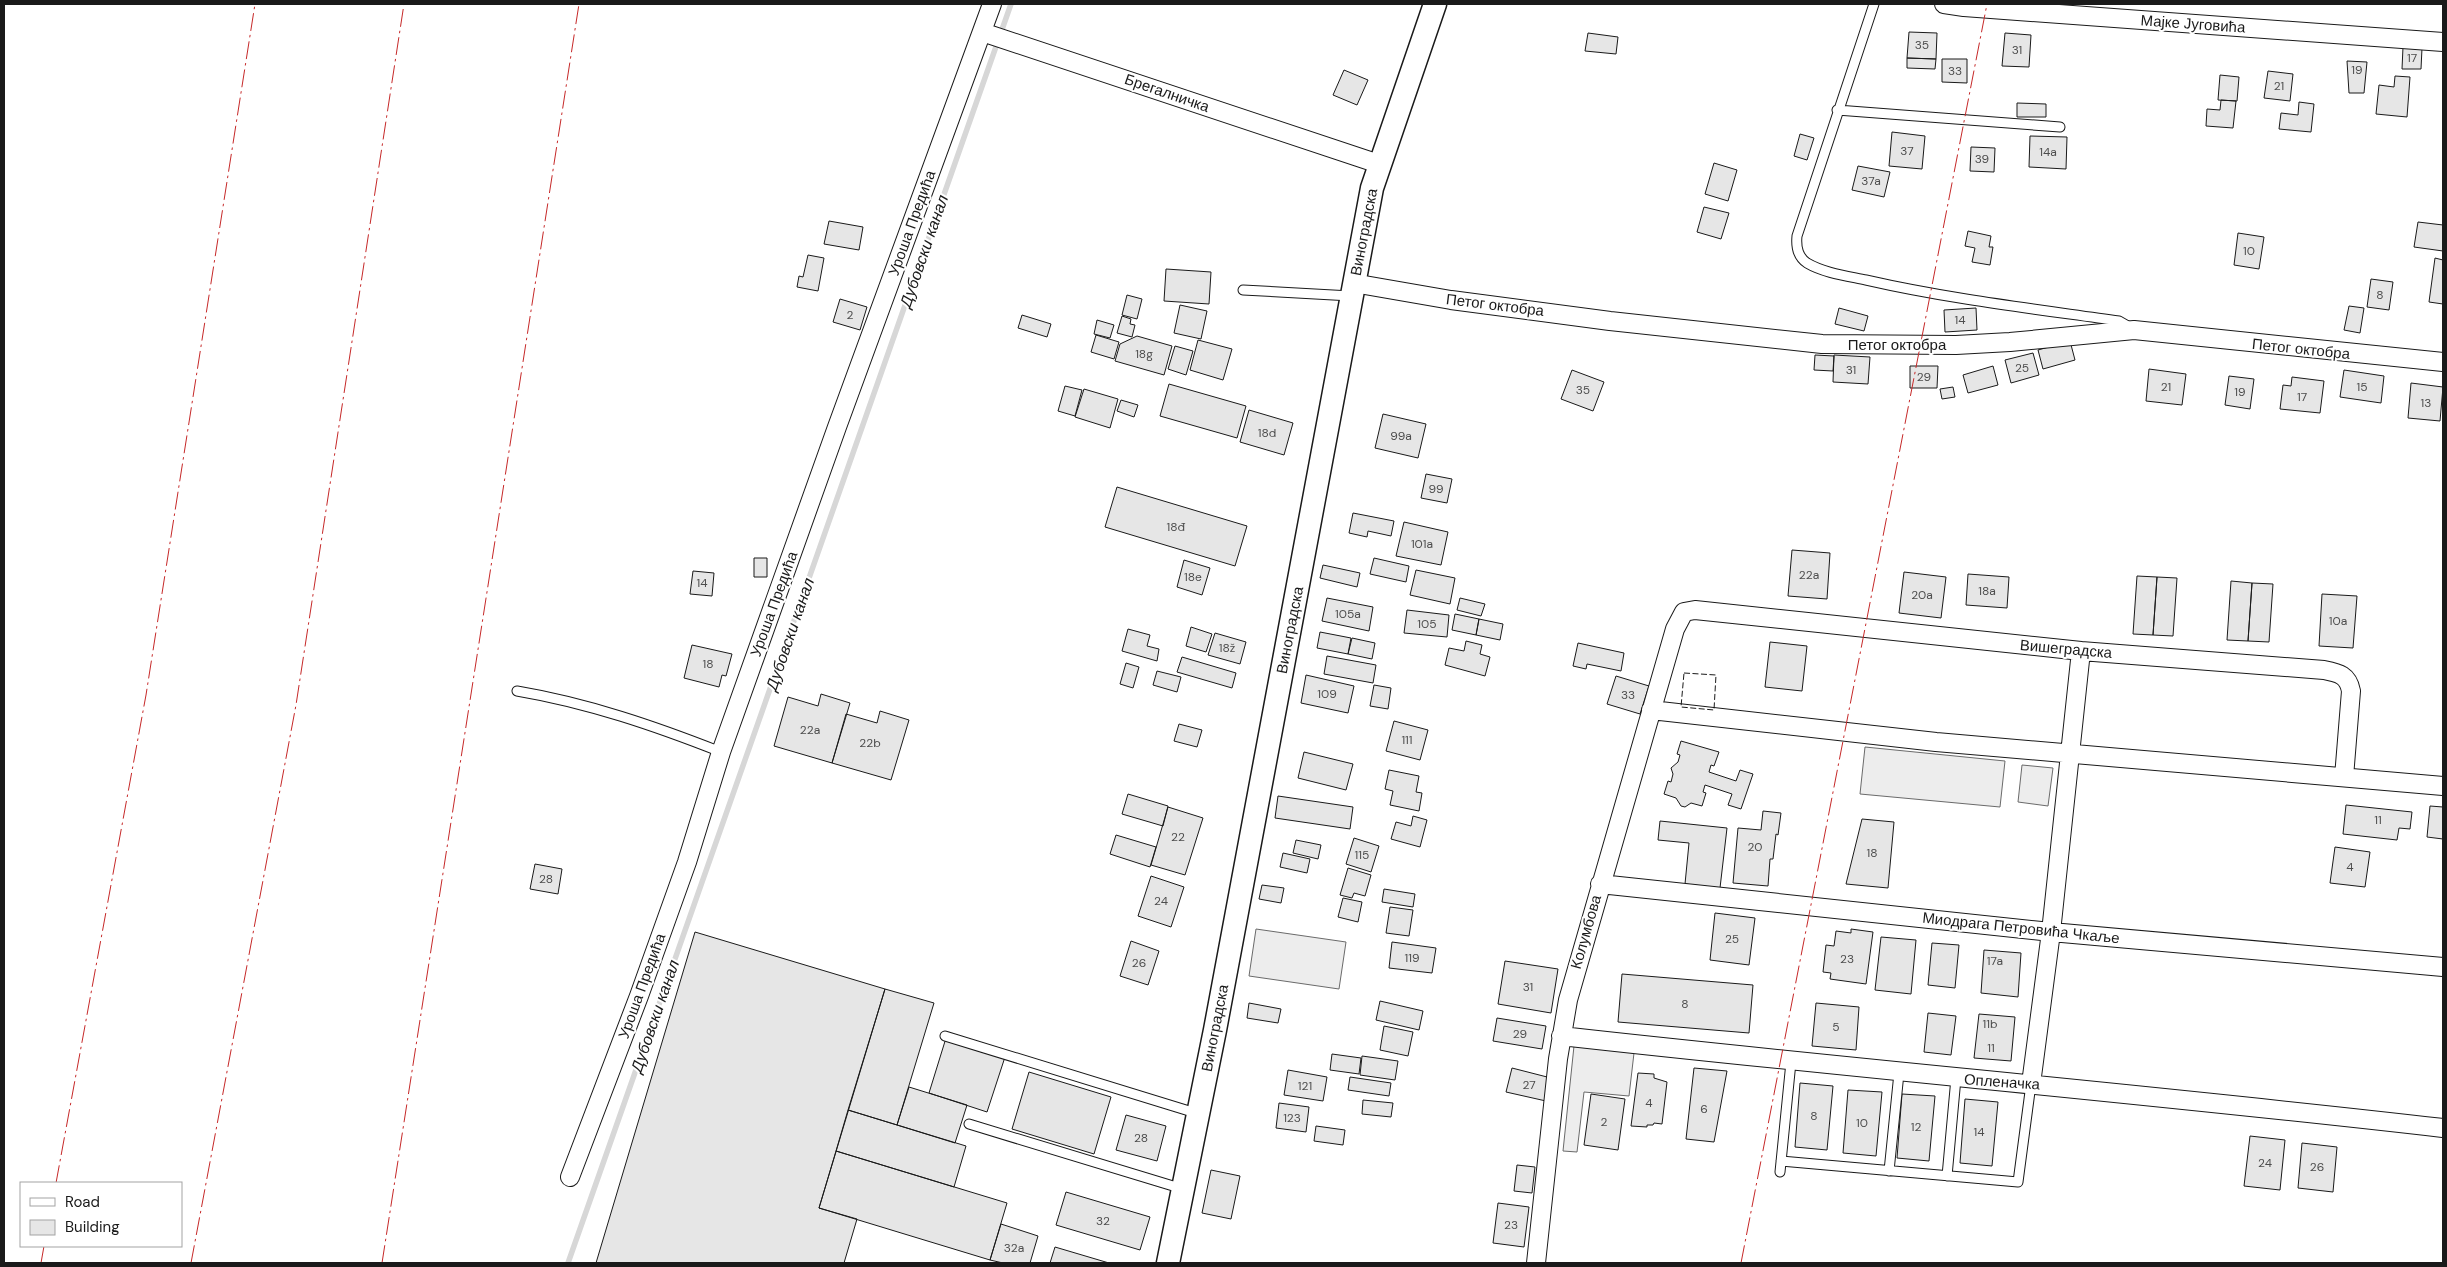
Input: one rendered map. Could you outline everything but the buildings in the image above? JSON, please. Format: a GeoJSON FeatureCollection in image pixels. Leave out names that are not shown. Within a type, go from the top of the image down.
{"type":"FeatureCollection","features":[{"type":"Feature","properties":{"kind":"street"},"geometry":{"type":"LineString","coordinates":[[987,33],[992,4]]}},
{"type":"Feature","properties":{"kind":"street","name":"Виноградска"},"geometry":{"type":"LineString","coordinates":[[1168,1263],[1199,1114],[1372,188],[1379,164],[1396,127],[1436,4]]}},
{"type":"Feature","properties":{"kind":"street","name":"Мајке Југовића"},"geometry":{"type":"LineString","coordinates":[[1944,4],[1974,8],[2443,42]]}},
{"type":"Feature","properties":{"kind":"street","name":"Брегалничка"},"geometry":{"type":"LineString","coordinates":[[987,33],[1379,164]]}},
{"type":"Feature","properties":{"kind":"street","name":"Уроша Предића"},"geometry":{"type":"LineString","coordinates":[[570,1177],[639,996],[687,862],[721,752],[837,427],[987,33]]}},
{"type":"Feature","properties":{"kind":"street","name":"Петог октобра"},"geometry":{"type":"LineString","coordinates":[[1352,289],[1610,321],[1822,344],[1965,345],[2134,330],[2443,362]]}},
{"type":"Feature","properties":{"kind":"street","name":"Вишеградска"},"geometry":{"type":"LineString","coordinates":[[1684,612],[1696,610],[2081,652],[2324,670],[2343,675],[2347,678],[2351,691],[2344,777]]}},
{"type":"Feature","properties":{"kind":"street","name":"Колумбова"},"geometry":{"type":"LineString","coordinates":[[1536,1263],[1561,1036],[1576,967],[1675,629],[1684,612]]}},
{"type":"Feature","properties":{"kind":"street"},"geometry":{"type":"LineString","coordinates":[[2031,1084],[2051,932],[2081,652]]}},
{"type":"Feature","properties":{"kind":"street"},"geometry":{"type":"LineString","coordinates":[[1651,710],[1736,721],[2071,755],[2443,786]]}},
{"type":"Feature","properties":{"kind":"street","name":"Миодрага Петровића Чкаље"},"geometry":{"type":"LineString","coordinates":[[1600,884],[2051,932],[2443,968]]}},
{"type":"Feature","properties":{"kind":"street","name":"Опленачка"},"geometry":{"type":"LineString","coordinates":[[1561,1036],[1791,1062],[2031,1084],[2443,1128]]}},
{"type":"Feature","properties":{"kind":"lane"},"geometry":{"type":"LineString","coordinates":[[1874,4],[1837,110],[1797,236],[1796,245],[1806,262],[1822,269],[1891,286],[2119,321],[2127,324],[2134,330]]}},
{"type":"Feature","properties":{"kind":"lane"},"geometry":{"type":"LineString","coordinates":[[1837,110],[2060,127]]}},
{"type":"Feature","properties":{"kind":"lane"},"geometry":{"type":"LineString","coordinates":[[1243,290],[1352,289]]}},
{"type":"Feature","properties":{"kind":"lane"},"geometry":{"type":"LineString","coordinates":[[517,691],[563,698],[671,732],[721,752]]}},
{"type":"Feature","properties":{"kind":"lane"},"geometry":{"type":"LineString","coordinates":[[945,1036],[1199,1114]]}},
{"type":"Feature","properties":{"kind":"lane"},"geometry":{"type":"LineString","coordinates":[[1780,1172],[1791,1062]]}},
{"type":"Feature","properties":{"kind":"lane"},"geometry":{"type":"LineString","coordinates":[[1889,1170],[1899,1073]]}},
{"type":"Feature","properties":{"kind":"lane"},"geometry":{"type":"LineString","coordinates":[[1947,1176],[1956,1078]]}},
{"type":"Feature","properties":{"kind":"lane"},"geometry":{"type":"LineString","coordinates":[[1782,1161],[2018,1182],[2031,1084]]}},
{"type":"Feature","properties":{"kind":"lane"},"geometry":{"type":"LineString","coordinates":[[969,1124],[1183,1189]]}},
{"type":"Feature","properties":{"kind":"shaded area"},"geometry":{"type":"Polygon","coordinates":[[[1865,747],[2005,761],[2000,807],[1860,794],[1865,747]]]}},
{"type":"Feature","properties":{"kind":"shaded area"},"geometry":{"type":"Polygon","coordinates":[[[2022,765],[2053,768],[2048,806],[2018,802],[2022,765]]]}},
{"type":"Feature","properties":{"kind":"shaded area"},"geometry":{"type":"Polygon","coordinates":[[[1256,929],[1346,942],[1339,989],[1249,976],[1256,929]]]}},
{"type":"Feature","properties":{"kind":"shaded area"},"geometry":{"type":"Polygon","coordinates":[[[1574,1046],[1634,1053],[1629,1096],[1584,1092],[1577,1152],[1563,1151],[1574,1046]]]}},
{"type":"Feature","properties":{"kind":"waterway","name":"Дубовски канал"},"geometry":{"type":"LineString","coordinates":[[568,1263],[1011,4]]}},
{"type":"Feature","properties":{"kind":"fence"},"geometry":{"type":"LineString","coordinates":[[1684,673],[1716,675],[1714,710],[1681,707],[1684,673]]}},
{"type":"Feature","properties":{"kind":"power"},"geometry":{"type":"LineString","coordinates":[[56,1182],[146,695],[255,4]]}},
{"type":"Feature","properties":{"kind":"power"},"geometry":{"type":"LineString","coordinates":[[191,1263],[296,705],[404,4]]}},
{"type":"Feature","properties":{"kind":"power"},"geometry":{"type":"LineString","coordinates":[[382,1263],[579,4]]}},
{"type":"Feature","properties":{"kind":"power"},"geometry":{"type":"LineString","coordinates":[[1741,1263],[1987,4]]}},
{"type":"Feature","properties":{"kind":"power"},"geometry":{"type":"LineString","coordinates":[[41,1263],[44,1247]]}}]}
